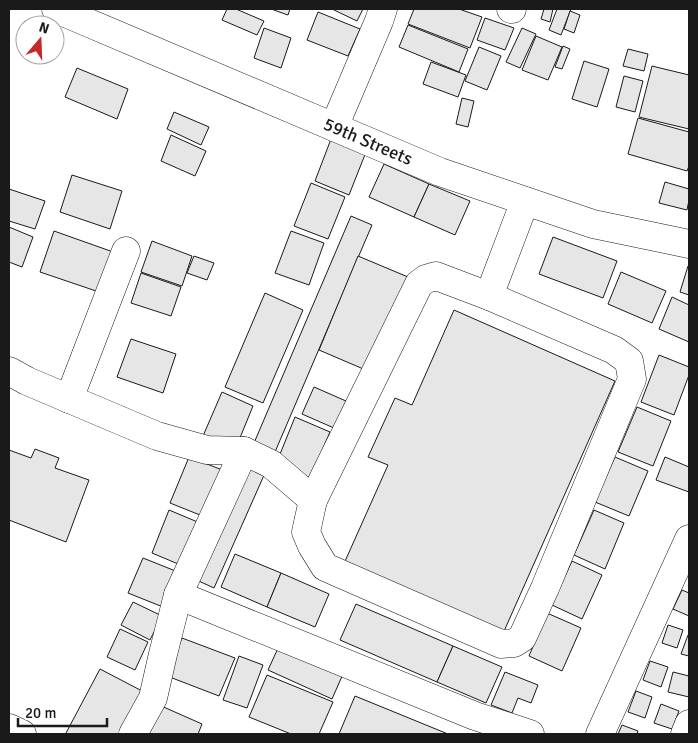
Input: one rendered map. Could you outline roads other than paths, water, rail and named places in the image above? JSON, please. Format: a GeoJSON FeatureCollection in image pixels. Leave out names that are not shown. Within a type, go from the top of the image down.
{"type":"FeatureCollection","features":[{"type":"Feature","properties":{"kind":"street","name":"59th Streets"},"geometry":{"type":"LineString","coordinates":[[56,9],[440,172],[593,224],[689,244]]}},
{"type":"Feature","properties":{"kind":"street"},"geometry":{"type":"LineString","coordinates":[[334,127],[383,9]]}},
{"type":"Feature","properties":{"kind":"street"},"geometry":{"type":"LineString","coordinates":[[488,296],[525,201]]}},
{"type":"Feature","properties":{"kind":"street"},"geometry":{"type":"LineString","coordinates":[[70,399],[126,251]]}},
{"type":"Feature","properties":{"kind":"street"},"geometry":{"type":"LineString","coordinates":[[436,276],[488,296],[614,350],[629,361],[632,379],[545,588],[522,638],[514,643],[501,644],[325,567],[306,532],[313,500],[419,284],[426,279],[436,276]]}},
{"type":"Feature","properties":{"kind":"street"},"geometry":{"type":"LineString","coordinates":[[9,371],[28,381],[157,436],[207,450],[244,451],[272,464],[313,500]]}},
{"type":"Feature","properties":{"kind":"street"},"geometry":{"type":"LineString","coordinates":[[133,734],[153,698],[178,595],[244,451]]}},
{"type":"Feature","properties":{"kind":"street"},"geometry":{"type":"LineString","coordinates":[[600,734],[689,539]]}},
{"type":"Feature","properties":{"kind":"street"},"geometry":{"type":"LineString","coordinates":[[178,595],[475,716],[530,734]]}},
{"type":"Feature","properties":{"kind":"street"},"geometry":{"type":"LineString","coordinates":[[685,734],[689,724]]}},
{"type":"Feature","properties":{"kind":"street"},"geometry":{"type":"LineString","coordinates":[[9,728],[22,734]]}}]}
